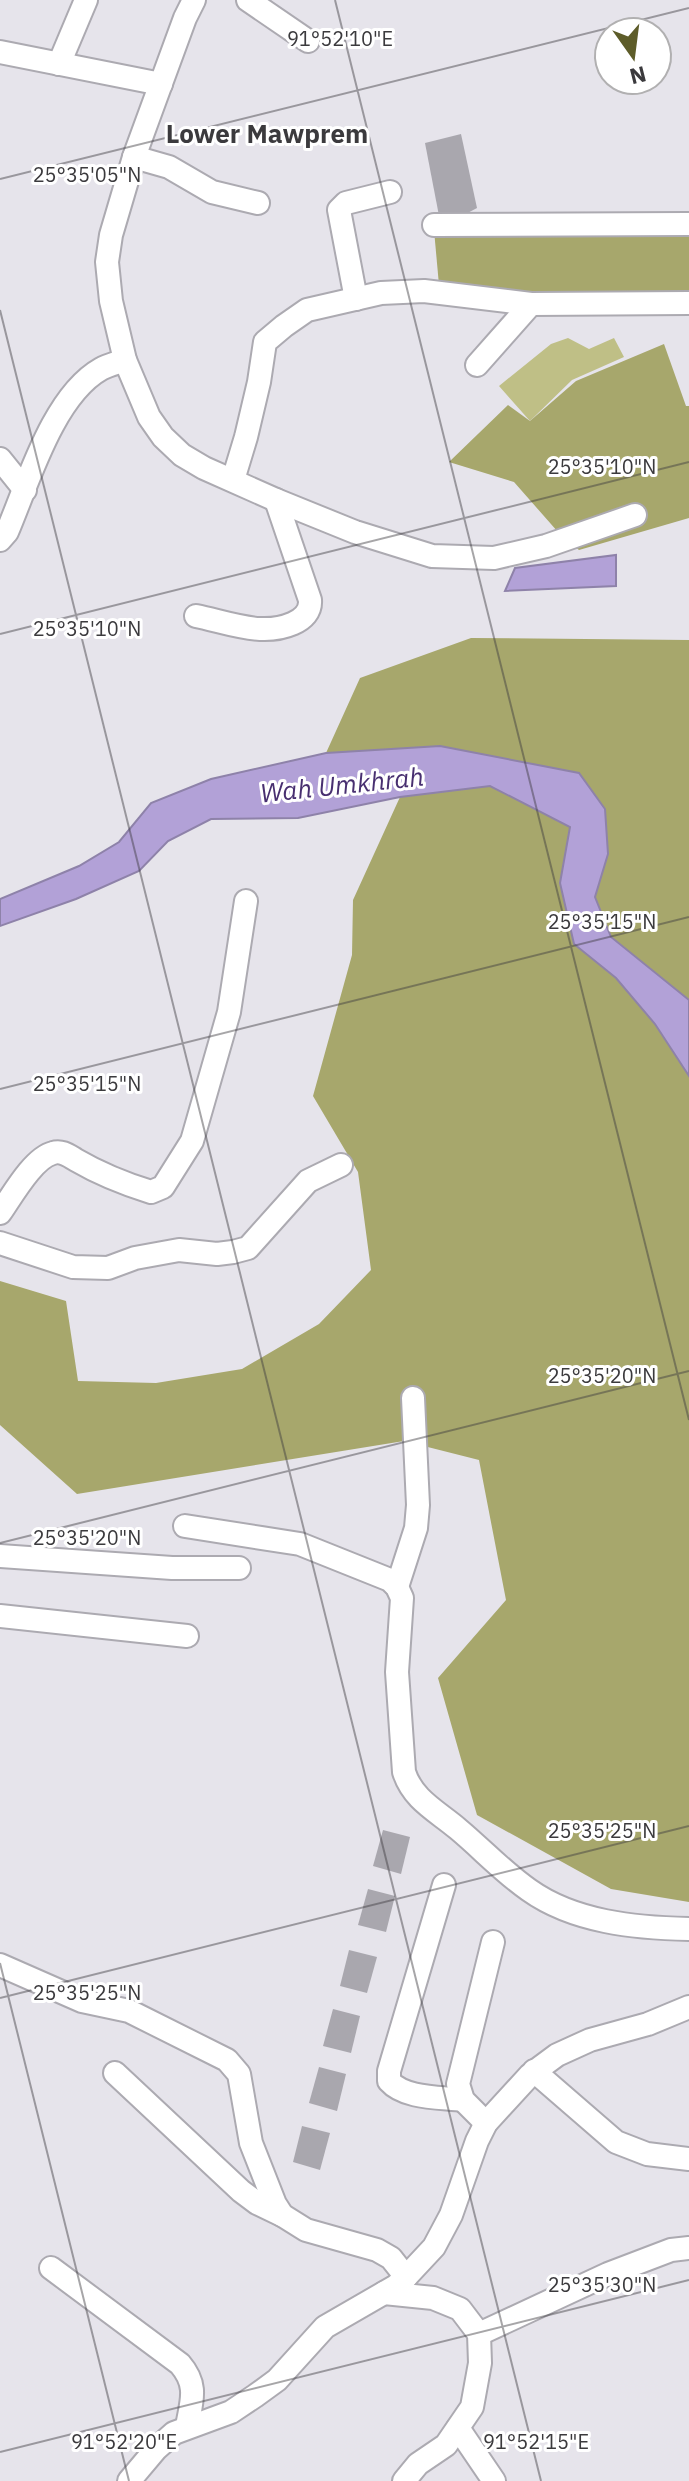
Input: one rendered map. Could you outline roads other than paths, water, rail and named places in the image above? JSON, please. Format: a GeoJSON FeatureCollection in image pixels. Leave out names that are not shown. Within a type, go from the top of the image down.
{"type":"FeatureCollection","features":[{"type":"Feature","properties":{"kind":"street"},"geometry":{"type":"LineString","coordinates":[[59,64],[86,0]]}},
{"type":"Feature","properties":{"kind":"street"},"geometry":{"type":"LineString","coordinates":[[194,0],[134,157],[111,235],[107,262],[111,301],[125,360],[149,417],[163,437],[182,455],[204,468],[276,500],[355,532],[432,556],[494,558],[546,546],[635,515]]}},
{"type":"Feature","properties":{"kind":"street"},"geometry":{"type":"LineString","coordinates":[[248,0],[308,41]]}},
{"type":"Feature","properties":{"kind":"street"},"geometry":{"type":"LineString","coordinates":[[0,52],[161,84]]}},
{"type":"Feature","properties":{"kind":"street"},"geometry":{"type":"LineString","coordinates":[[134,157],[169,167],[212,192],[258,203]]}},
{"type":"Feature","properties":{"kind":"street"},"geometry":{"type":"LineString","coordinates":[[356,299],[339,210],[346,203],[390,192]]}},
{"type":"Feature","properties":{"kind":"street"},"geometry":{"type":"LineString","coordinates":[[434,225],[689,224]]}},
{"type":"Feature","properties":{"kind":"street"},"geometry":{"type":"LineString","coordinates":[[233,480],[256,396],[265,342],[307,310],[392,292],[424,291],[531,304],[689,303]]}},
{"type":"Feature","properties":{"kind":"street"},"geometry":{"type":"LineString","coordinates":[[477,365],[531,304]]}},
{"type":"Feature","properties":{"kind":"street"},"geometry":{"type":"LineString","coordinates":[[0,540],[7,532],[50,428],[72,395],[100,370],[125,360]]}},
{"type":"Feature","properties":{"kind":"street"},"geometry":{"type":"LineString","coordinates":[[0,459],[25,490]]}},
{"type":"Feature","properties":{"kind":"street"},"geometry":{"type":"LineString","coordinates":[[196,616],[260,629],[290,624],[308,613],[310,600],[276,500]]}},
{"type":"Feature","properties":{"kind":"street"},"geometry":{"type":"LineString","coordinates":[[0,1213],[44,1156],[56,1152],[132,1186],[151,1192],[163,1187],[192,1141],[229,1012],[246,901]]}},
{"type":"Feature","properties":{"kind":"street"},"geometry":{"type":"LineString","coordinates":[[0,1243],[73,1267],[96,1268],[108,1268],[135,1258],[179,1250],[217,1254],[233,1252],[248,1248],[308,1181],[341,1165]]}},
{"type":"Feature","properties":{"kind":"street"},"geometry":{"type":"LineString","coordinates":[[397,1587],[412,1541],[418,1505],[413,1398]]}},
{"type":"Feature","properties":{"kind":"street"},"geometry":{"type":"LineString","coordinates":[[185,1526],[300,1544],[381,1576],[397,1587],[402,1598],[397,1672],[404,1772],[417,1798],[461,1831],[507,1873],[546,1901],[569,1911],[630,1926],[689,1929]]}},
{"type":"Feature","properties":{"kind":"street"},"geometry":{"type":"LineString","coordinates":[[0,1556],[172,1568],[239,1568]]}},
{"type":"Feature","properties":{"kind":"street"},"geometry":{"type":"LineString","coordinates":[[0,1616],[187,1636]]}},
{"type":"Feature","properties":{"kind":"street"},"geometry":{"type":"LineString","coordinates":[[444,1885],[389,2071],[389,2081],[404,2092],[463,2100]]}},
{"type":"Feature","properties":{"kind":"street"},"geometry":{"type":"LineString","coordinates":[[486,2123],[463,2100],[458,2084],[493,1942]]}},
{"type":"Feature","properties":{"kind":"street"},"geometry":{"type":"LineString","coordinates":[[0,1965],[82,2001],[129,2011],[234,2066],[239,2074],[251,2143],[282,2215]]}},
{"type":"Feature","properties":{"kind":"street"},"geometry":{"type":"LineString","coordinates":[[129,2481],[167,2439],[187,2427],[231,2412],[255,2396],[277,2380],[325,2327],[406,2277],[434,2247],[451,2215],[486,2123],[534,2071],[557,2055],[590,2040],[648,2024],[689,2007]]}},
{"type":"Feature","properties":{"kind":"street"},"geometry":{"type":"LineString","coordinates":[[534,2071],[616,2142],[647,2154],[689,2159]]}},
{"type":"Feature","properties":{"kind":"street"},"geometry":{"type":"LineString","coordinates":[[115,2073],[257,2203],[306,2230],[377,2250],[391,2258],[406,2277]]}},
{"type":"Feature","properties":{"kind":"street"},"geometry":{"type":"LineString","coordinates":[[479,2334],[608,2274],[671,2250],[689,2248]]}},
{"type":"Feature","properties":{"kind":"street"},"geometry":{"type":"LineString","coordinates":[[51,2268],[180,2364],[193,2386],[187,2427]]}},
{"type":"Feature","properties":{"kind":"street"},"geometry":{"type":"LineString","coordinates":[[384,2293],[433,2298],[460,2309],[479,2334],[478,2382],[472,2407],[446,2445],[418,2464],[404,2481]]}},
{"type":"Feature","properties":{"kind":"street"},"geometry":{"type":"LineString","coordinates":[[458,2428],[494,2481]]}},
{"type":"Feature","properties":{"kind":"water"},"geometry":{"type":"Polygon","coordinates":[[[616,555],[616,586],[505,591],[515,568],[616,555]]]}},
{"type":"Feature","properties":{"kind":"water","name":"Wah Umkhrah"},"geometry":{"type":"Polygon","coordinates":[[[440,746],[579,773],[605,809],[608,854],[595,897],[611,937],[689,1000],[689,1076],[655,1024],[616,978],[574,944],[560,883],[570,827],[490,786],[400,797],[298,818],[211,819],[168,841],[139,871],[76,899],[0,926],[0,899],[79,866],[119,842],[151,803],[211,779],[326,753],[440,746]]]}},
{"type":"Feature","properties":{"kind":"district","name":"Lower Mawprem"},"geometry":{"type":"Point","coordinates":[267,134]}}]}
